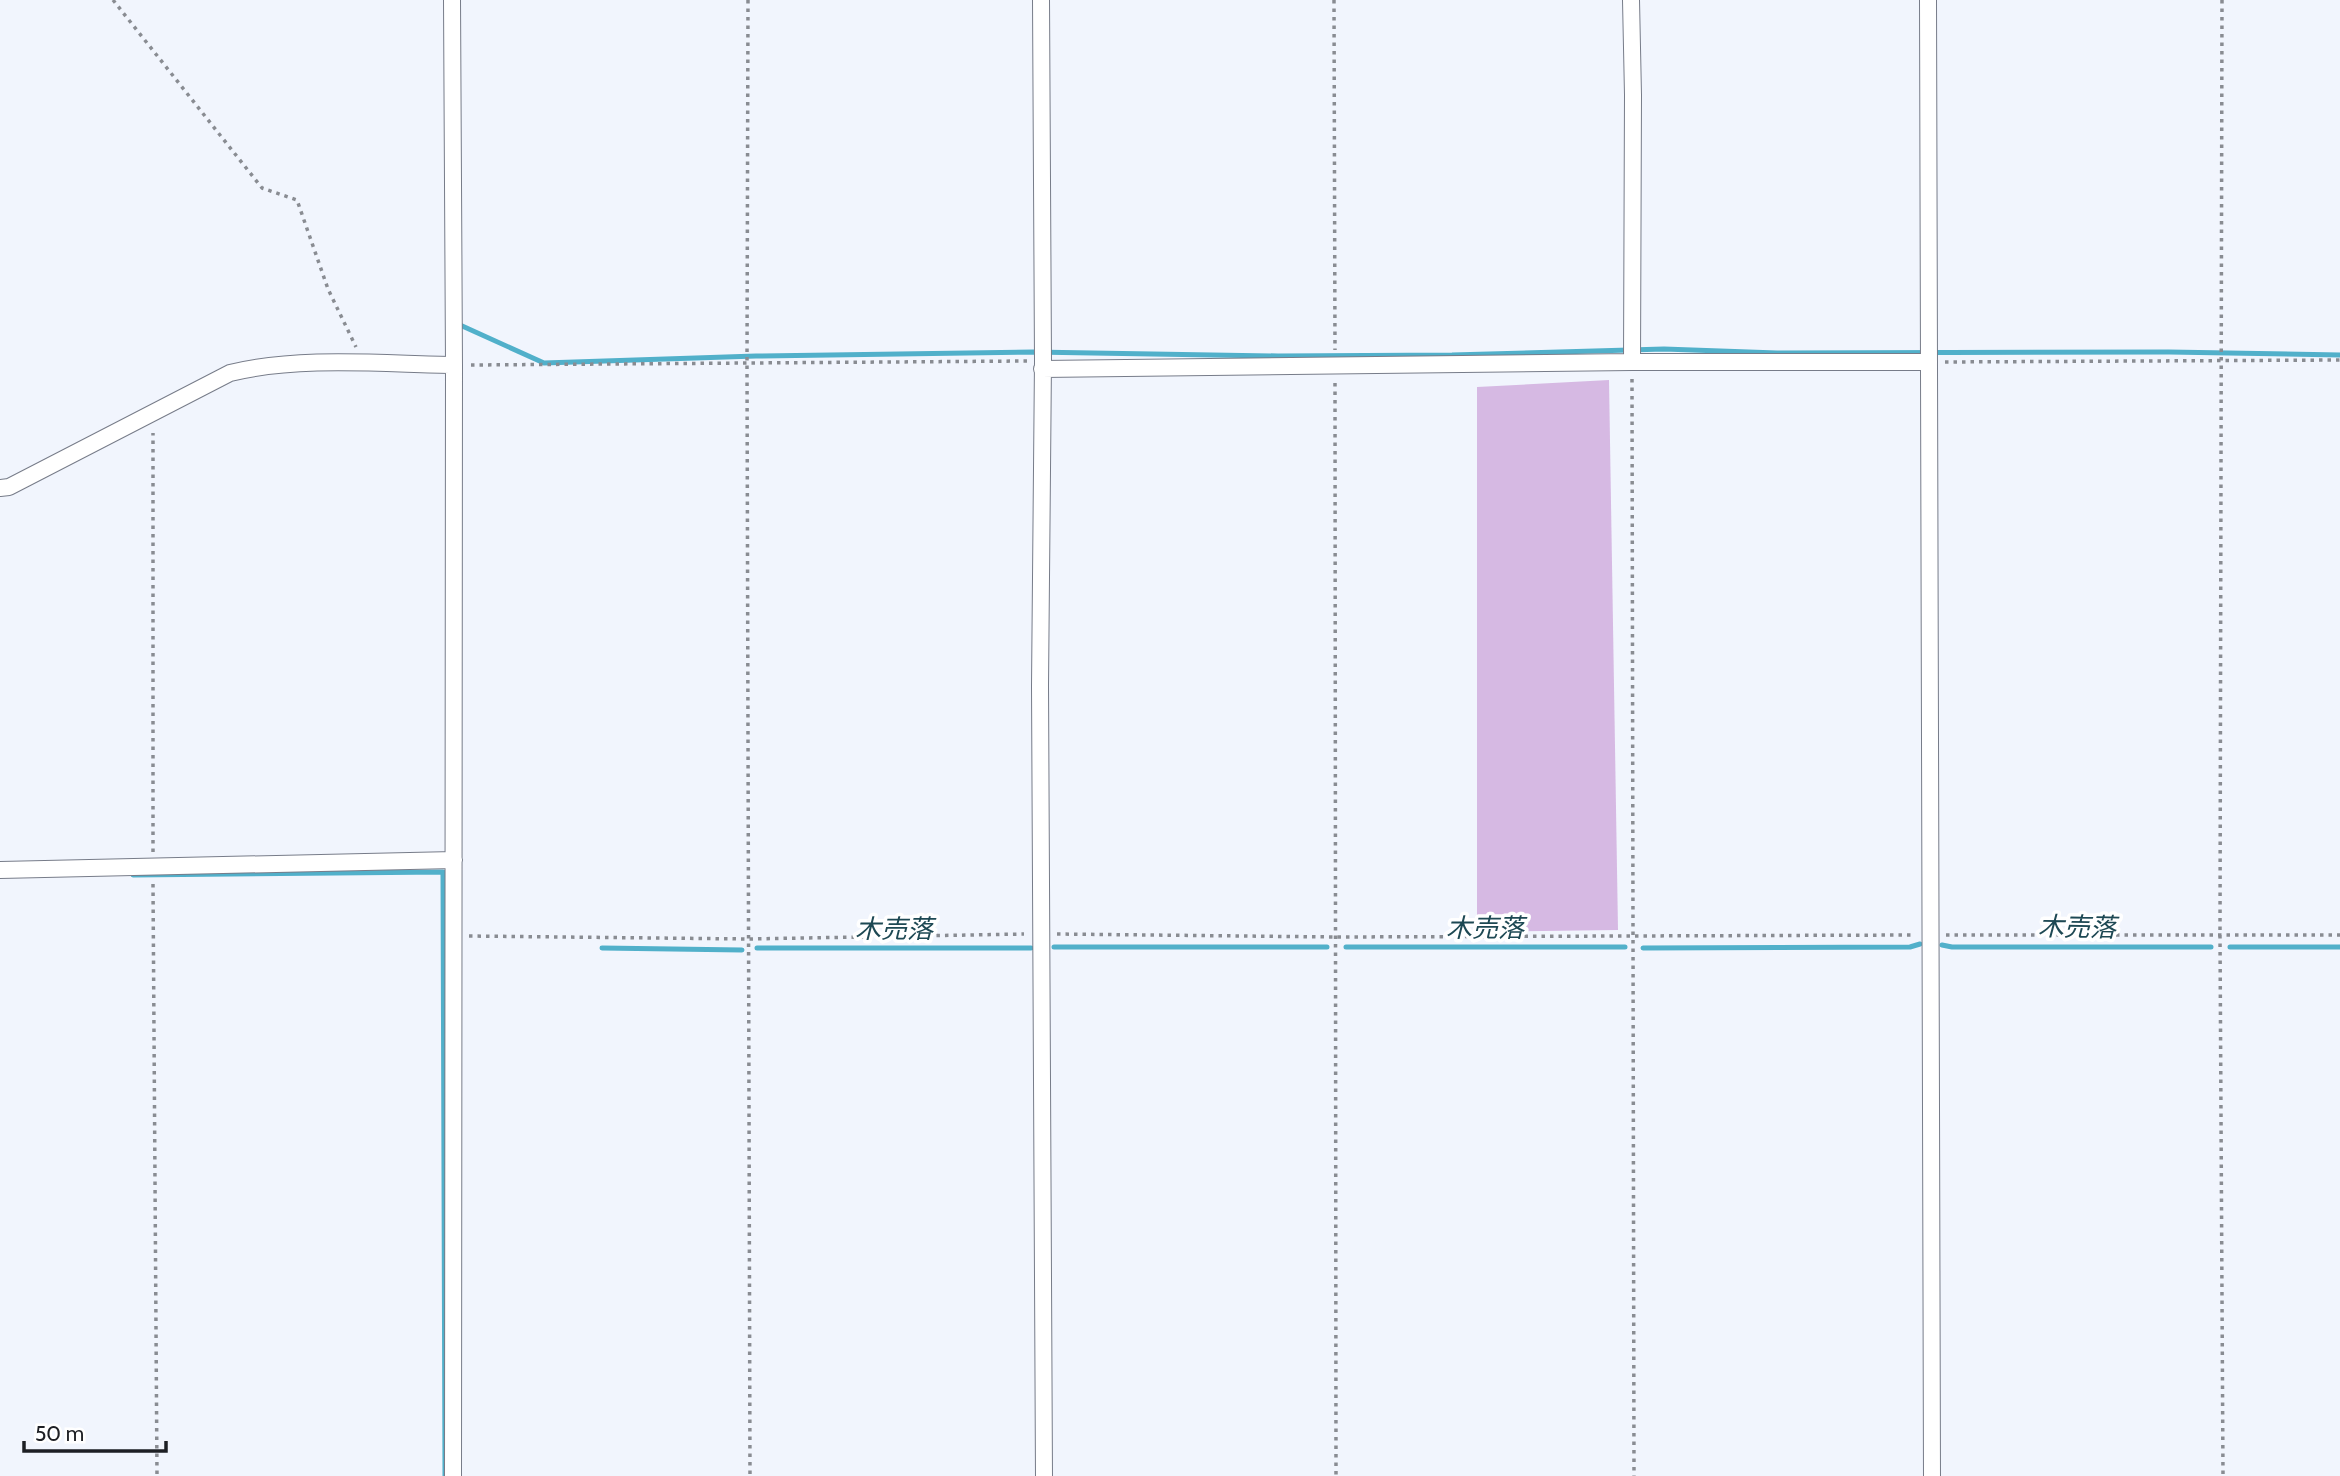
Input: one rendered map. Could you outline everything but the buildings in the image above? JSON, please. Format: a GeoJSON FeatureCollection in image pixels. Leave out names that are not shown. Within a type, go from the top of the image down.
{"type":"FeatureCollection","features":[{"type":"Feature","properties":{"kind":"street"},"geometry":{"type":"LineString","coordinates":[[452,0],[453,1476]]}},
{"type":"Feature","properties":{"kind":"street"},"geometry":{"type":"LineString","coordinates":[[1041,0],[1044,1476]]}},
{"type":"Feature","properties":{"kind":"street"},"geometry":{"type":"LineString","coordinates":[[1631,0],[1632,362]]}},
{"type":"Feature","properties":{"kind":"street"},"geometry":{"type":"LineString","coordinates":[[1927,0],[1932,1476]]}},
{"type":"Feature","properties":{"kind":"street"},"geometry":{"type":"LineString","coordinates":[[1042,365],[1929,362]]}},
{"type":"Feature","properties":{"kind":"street"},"geometry":{"type":"LineString","coordinates":[[0,488],[9,487],[230,373],[255,367],[316,364],[454,365]]}},
{"type":"Feature","properties":{"kind":"street"},"geometry":{"type":"LineString","coordinates":[[0,870],[454,860]]}},
{"type":"Feature","properties":{"kind":"path"},"geometry":{"type":"LineString","coordinates":[[113,0],[262,188],[297,200],[328,289],[365,364]]}},
{"type":"Feature","properties":{"kind":"path"},"geometry":{"type":"LineString","coordinates":[[748,0],[750,1476]]}},
{"type":"Feature","properties":{"kind":"path"},"geometry":{"type":"LineString","coordinates":[[1335,0],[1336,1476]]}},
{"type":"Feature","properties":{"kind":"path"},"geometry":{"type":"LineString","coordinates":[[2222,0],[2220,935],[2223,1476]]}},
{"type":"Feature","properties":{"kind":"path"},"geometry":{"type":"LineString","coordinates":[[1929,362],[2340,360]]}},
{"type":"Feature","properties":{"kind":"path"},"geometry":{"type":"LineString","coordinates":[[1632,362],[1634,1476]]}},
{"type":"Feature","properties":{"kind":"path"},"geometry":{"type":"LineString","coordinates":[[454,365],[1042,365]]}},
{"type":"Feature","properties":{"kind":"path"},"geometry":{"type":"LineString","coordinates":[[153,413],[157,1476]]}},
{"type":"Feature","properties":{"kind":"path"},"geometry":{"type":"LineString","coordinates":[[453,935],[749,939],[1041,934],[1336,937],[2340,935]]}},
{"type":"Feature","properties":{"kind":"shaded area"},"geometry":{"type":"Polygon","coordinates":[[[1609,380],[1618,930],[1477,932],[1477,387],[1609,380]]]}},
{"type":"Feature","properties":{"kind":"waterway"},"geometry":{"type":"LineString","coordinates":[[460,325],[544,363],[756,356],[1033,352],[1278,356],[1452,355],[1664,349],[1777,353],[2169,352],[2340,355]]}},
{"type":"Feature","properties":{"kind":"waterway"},"geometry":{"type":"LineString","coordinates":[[133,875],[443,872],[445,1476]]}},
{"type":"Feature","properties":{"kind":"waterway","name":"木売落"},"geometry":{"type":"LineString","coordinates":[[1643,948],[1910,947],[1920,944]]}},
{"type":"Feature","properties":{"kind":"waterway","name":"木売落"},"geometry":{"type":"LineString","coordinates":[[1942,945],[2211,947]]}},
{"type":"Feature","properties":{"kind":"waterway","name":"木売落"},"geometry":{"type":"LineString","coordinates":[[1054,947],[1327,947]]}},
{"type":"Feature","properties":{"kind":"waterway","name":"木売落"},"geometry":{"type":"LineString","coordinates":[[1346,947],[1625,947]]}},
{"type":"Feature","properties":{"kind":"waterway","name":"木売落"},"geometry":{"type":"LineString","coordinates":[[2230,947],[2340,947]]}},
{"type":"Feature","properties":{"kind":"waterway","name":"木売落"},"geometry":{"type":"LineString","coordinates":[[602,948],[742,950]]}},
{"type":"Feature","properties":{"kind":"waterway","name":"木売落"},"geometry":{"type":"LineString","coordinates":[[757,948],[1031,948]]}}]}
